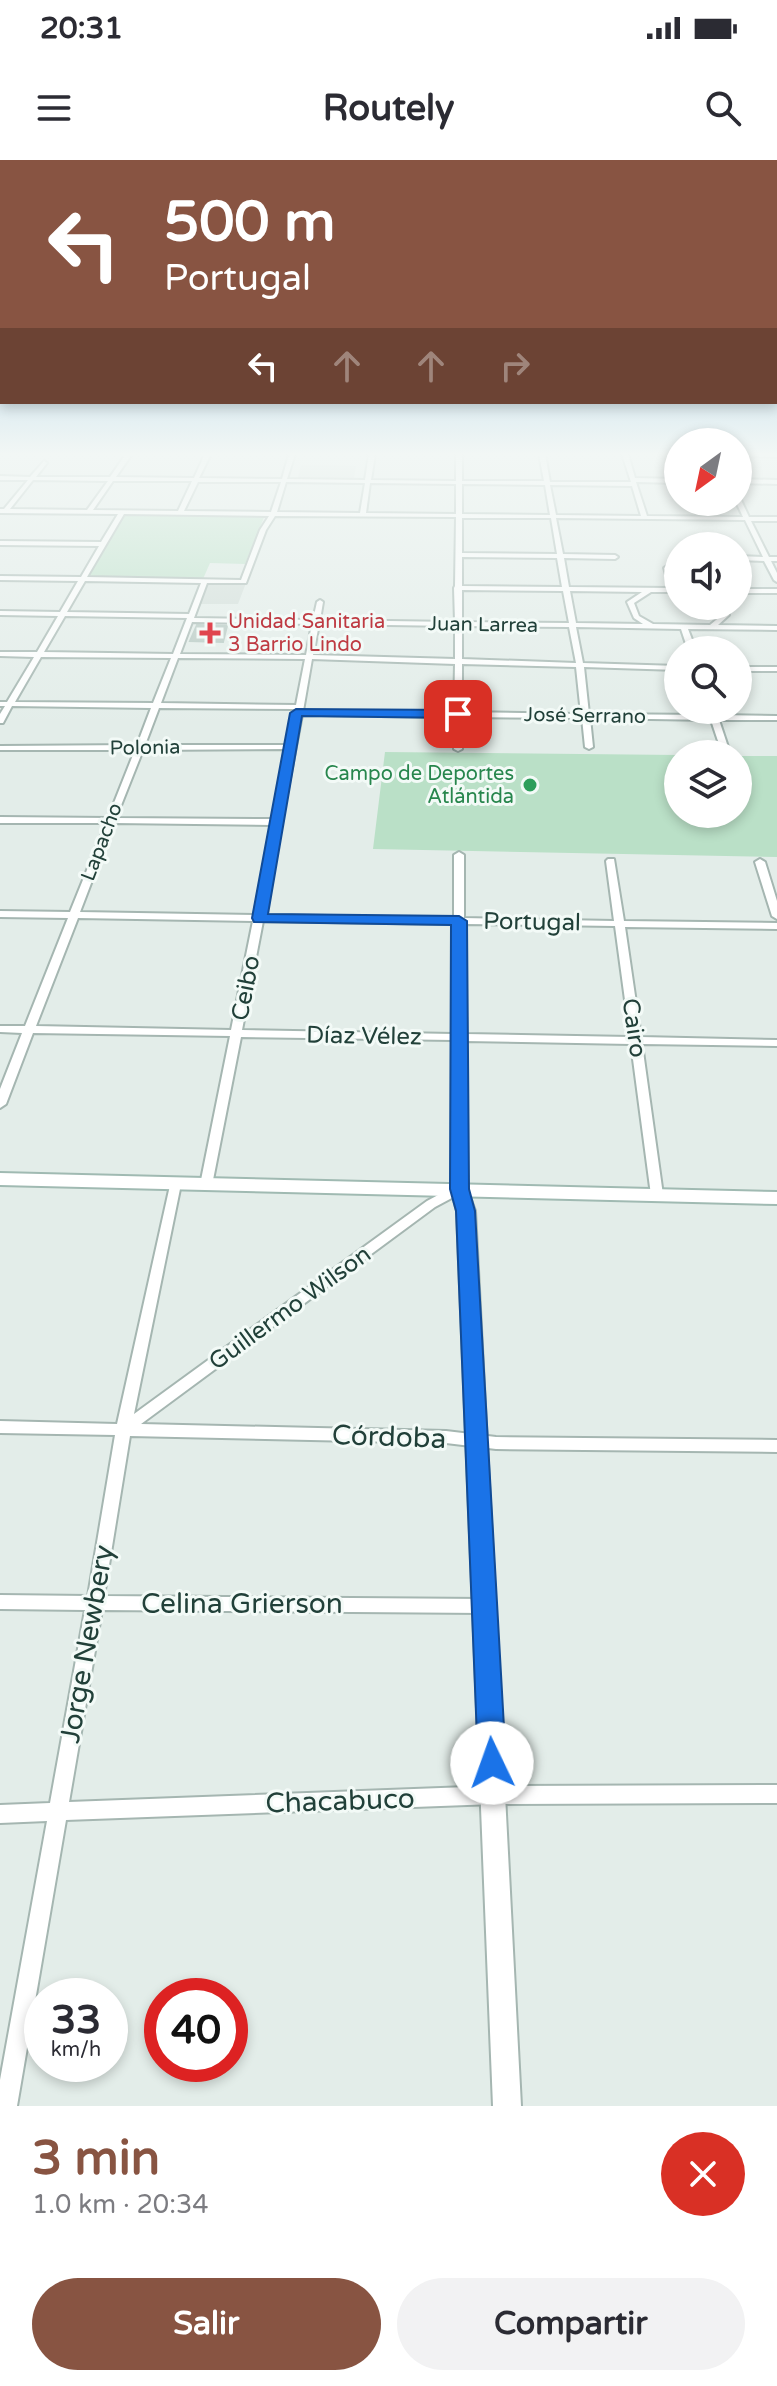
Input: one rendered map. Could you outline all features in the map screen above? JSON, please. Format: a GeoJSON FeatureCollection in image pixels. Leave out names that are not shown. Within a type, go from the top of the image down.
{"type":"FeatureCollection","features":[{"type":"Feature","properties":{"kind":"main road"},"geometry":{"type":"LineString","coordinates":[[0,1179],[777,1198]]}},
{"type":"Feature","properties":{"kind":"street"},"geometry":{"type":"LineString","coordinates":[[0,721],[101,545]]}},
{"type":"Feature","properties":{"kind":"street"},"geometry":{"type":"LineString","coordinates":[[0,578],[244,582],[258,545]]}},
{"type":"Feature","properties":{"kind":"street"},"geometry":{"type":"LineString","coordinates":[[458,545],[458,749]]}},
{"type":"Feature","properties":{"kind":"street"},"geometry":{"type":"LineString","coordinates":[[557,545],[580,667],[589,747]]}},
{"type":"Feature","properties":{"kind":"street"},"geometry":{"type":"LineString","coordinates":[[760,545],[777,580]]}},
{"type":"Feature","properties":{"kind":"street"},"geometry":{"type":"LineString","coordinates":[[458,555],[615,557]]}},
{"type":"Feature","properties":{"kind":"street"},"geometry":{"type":"LineString","coordinates":[[752,558],[777,559]]}},
{"type":"Feature","properties":{"kind":"street","name":"Lapacho"},"geometry":{"type":"LineString","coordinates":[[0,1104],[205,581]]}},
{"type":"Feature","properties":{"kind":"street"},"geometry":{"type":"LineString","coordinates":[[457,588],[664,590]]}},
{"type":"Feature","properties":{"kind":"street"},"geometry":{"type":"LineString","coordinates":[[651,589],[630,602],[636,617],[653,626]]}},
{"type":"Feature","properties":{"kind":"street"},"geometry":{"type":"LineString","coordinates":[[752,591],[777,591]]}},
{"type":"Feature","properties":{"kind":"street","name":"Ceibo"},"geometry":{"type":"LineString","coordinates":[[206,1185],[320,602]]}},
{"type":"Feature","properties":{"kind":"street","name":"Juan Larrea"},"geometry":{"type":"LineString","coordinates":[[0,613],[315,623],[777,628]]}},
{"type":"Feature","properties":{"kind":"street"},"geometry":{"type":"LineString","coordinates":[[712,627],[720,620]]}},
{"type":"Feature","properties":{"kind":"street"},"geometry":{"type":"LineString","coordinates":[[684,626],[687,636]]}},
{"type":"Feature","properties":{"kind":"street"},"geometry":{"type":"LineString","coordinates":[[0,654],[307,657],[664,668]]}},
{"type":"Feature","properties":{"kind":"street"},"geometry":{"type":"LineString","coordinates":[[752,669],[777,669]]}},
{"type":"Feature","properties":{"kind":"street","name":"José Serrano"},"geometry":{"type":"LineString","coordinates":[[0,704],[585,716],[664,714]]}},
{"type":"Feature","properties":{"kind":"street","name":"José Serrano"},"geometry":{"type":"LineString","coordinates":[[752,716],[777,718]]}},
{"type":"Feature","properties":{"kind":"street","name":"Polonia"},"geometry":{"type":"LineString","coordinates":[[0,748],[290,747]]}},
{"type":"Feature","properties":{"kind":"street"},"geometry":{"type":"LineString","coordinates":[[0,820],[277,822]]}},
{"type":"Feature","properties":{"kind":"street"},"geometry":{"type":"LineString","coordinates":[[459,855],[459,1189],[466,1211],[507,2106]]}},
{"type":"Feature","properties":{"kind":"street","name":"Cairo"},"geometry":{"type":"LineString","coordinates":[[611,861],[657,1195]]}},
{"type":"Feature","properties":{"kind":"street"},"geometry":{"type":"LineString","coordinates":[[760,862],[777,916]]}},
{"type":"Feature","properties":{"kind":"street","name":"Portugal"},"geometry":{"type":"LineString","coordinates":[[0,914],[777,926]]}},
{"type":"Feature","properties":{"kind":"street","name":"Díaz Vélez"},"geometry":{"type":"LineString","coordinates":[[0,1029],[777,1043]]}},
{"type":"Feature","properties":{"kind":"street","name":"Jorge Newbery"},"geometry":{"type":"LineString","coordinates":[[6,2106],[123,1430],[175,1184]]}},
{"type":"Feature","properties":{"kind":"street","name":"Guillermo Wilson"},"geometry":{"type":"LineString","coordinates":[[123,1430],[431,1204],[459,1189]]}},
{"type":"Feature","properties":{"kind":"street","name":"Córdoba"},"geometry":{"type":"LineString","coordinates":[[0,1427],[777,1446]]}},
{"type":"Feature","properties":{"kind":"street","name":"Celina Grierson"},"geometry":{"type":"LineString","coordinates":[[0,1602],[484,1606]]}},
{"type":"Feature","properties":{"kind":"street","name":"Chacabuco"},"geometry":{"type":"LineString","coordinates":[[0,1814],[494,1795],[777,1794]]}},
{"type":"Feature","properties":{"kind":"shaded area"},"geometry":{"type":"Polygon","coordinates":[[[208,583],[246,583],[238,604],[199,604],[208,583]]]}},
{"type":"Feature","properties":{"kind":"green space"},"geometry":{"type":"Polygon","coordinates":[[[106,545],[253,545],[245,564],[210,563],[203,579],[91,578],[88,575],[106,545]]]}},
{"type":"Feature","properties":{"kind":"green space","name":"Campo de Deportes Atlántida"},"geometry":{"type":"Polygon","coordinates":[[[385,752],[664,755],[664,828],[752,828],[752,756],[777,756],[777,857],[373,849],[385,752]]]}},
{"type":"Feature","properties":{"kind":"building","name":"Unidad Sanitaria 3 Barrio Lindo"},"geometry":{"type":"Polygon","coordinates":[[[197,625],[227,626],[223,642],[190,641],[197,625]]]}},
{"type":"Feature","properties":{"kind":"place","name":"Unidad Sanitaria 3 Barrio Lindo"},"geometry":{"type":"Point","coordinates":[210,633]}},
{"type":"Feature","properties":{"kind":"place","name":"Campo de Deportes Atlántida"},"geometry":{"type":"Point","coordinates":[530,785]}},
{"type":"Feature","properties":{"kind":"route"},"geometry":{"type":"LineString","coordinates":[[458,714],[296,713],[260,918],[459,921],[459,1189],[466,1211],[492,1763]]}}]}
